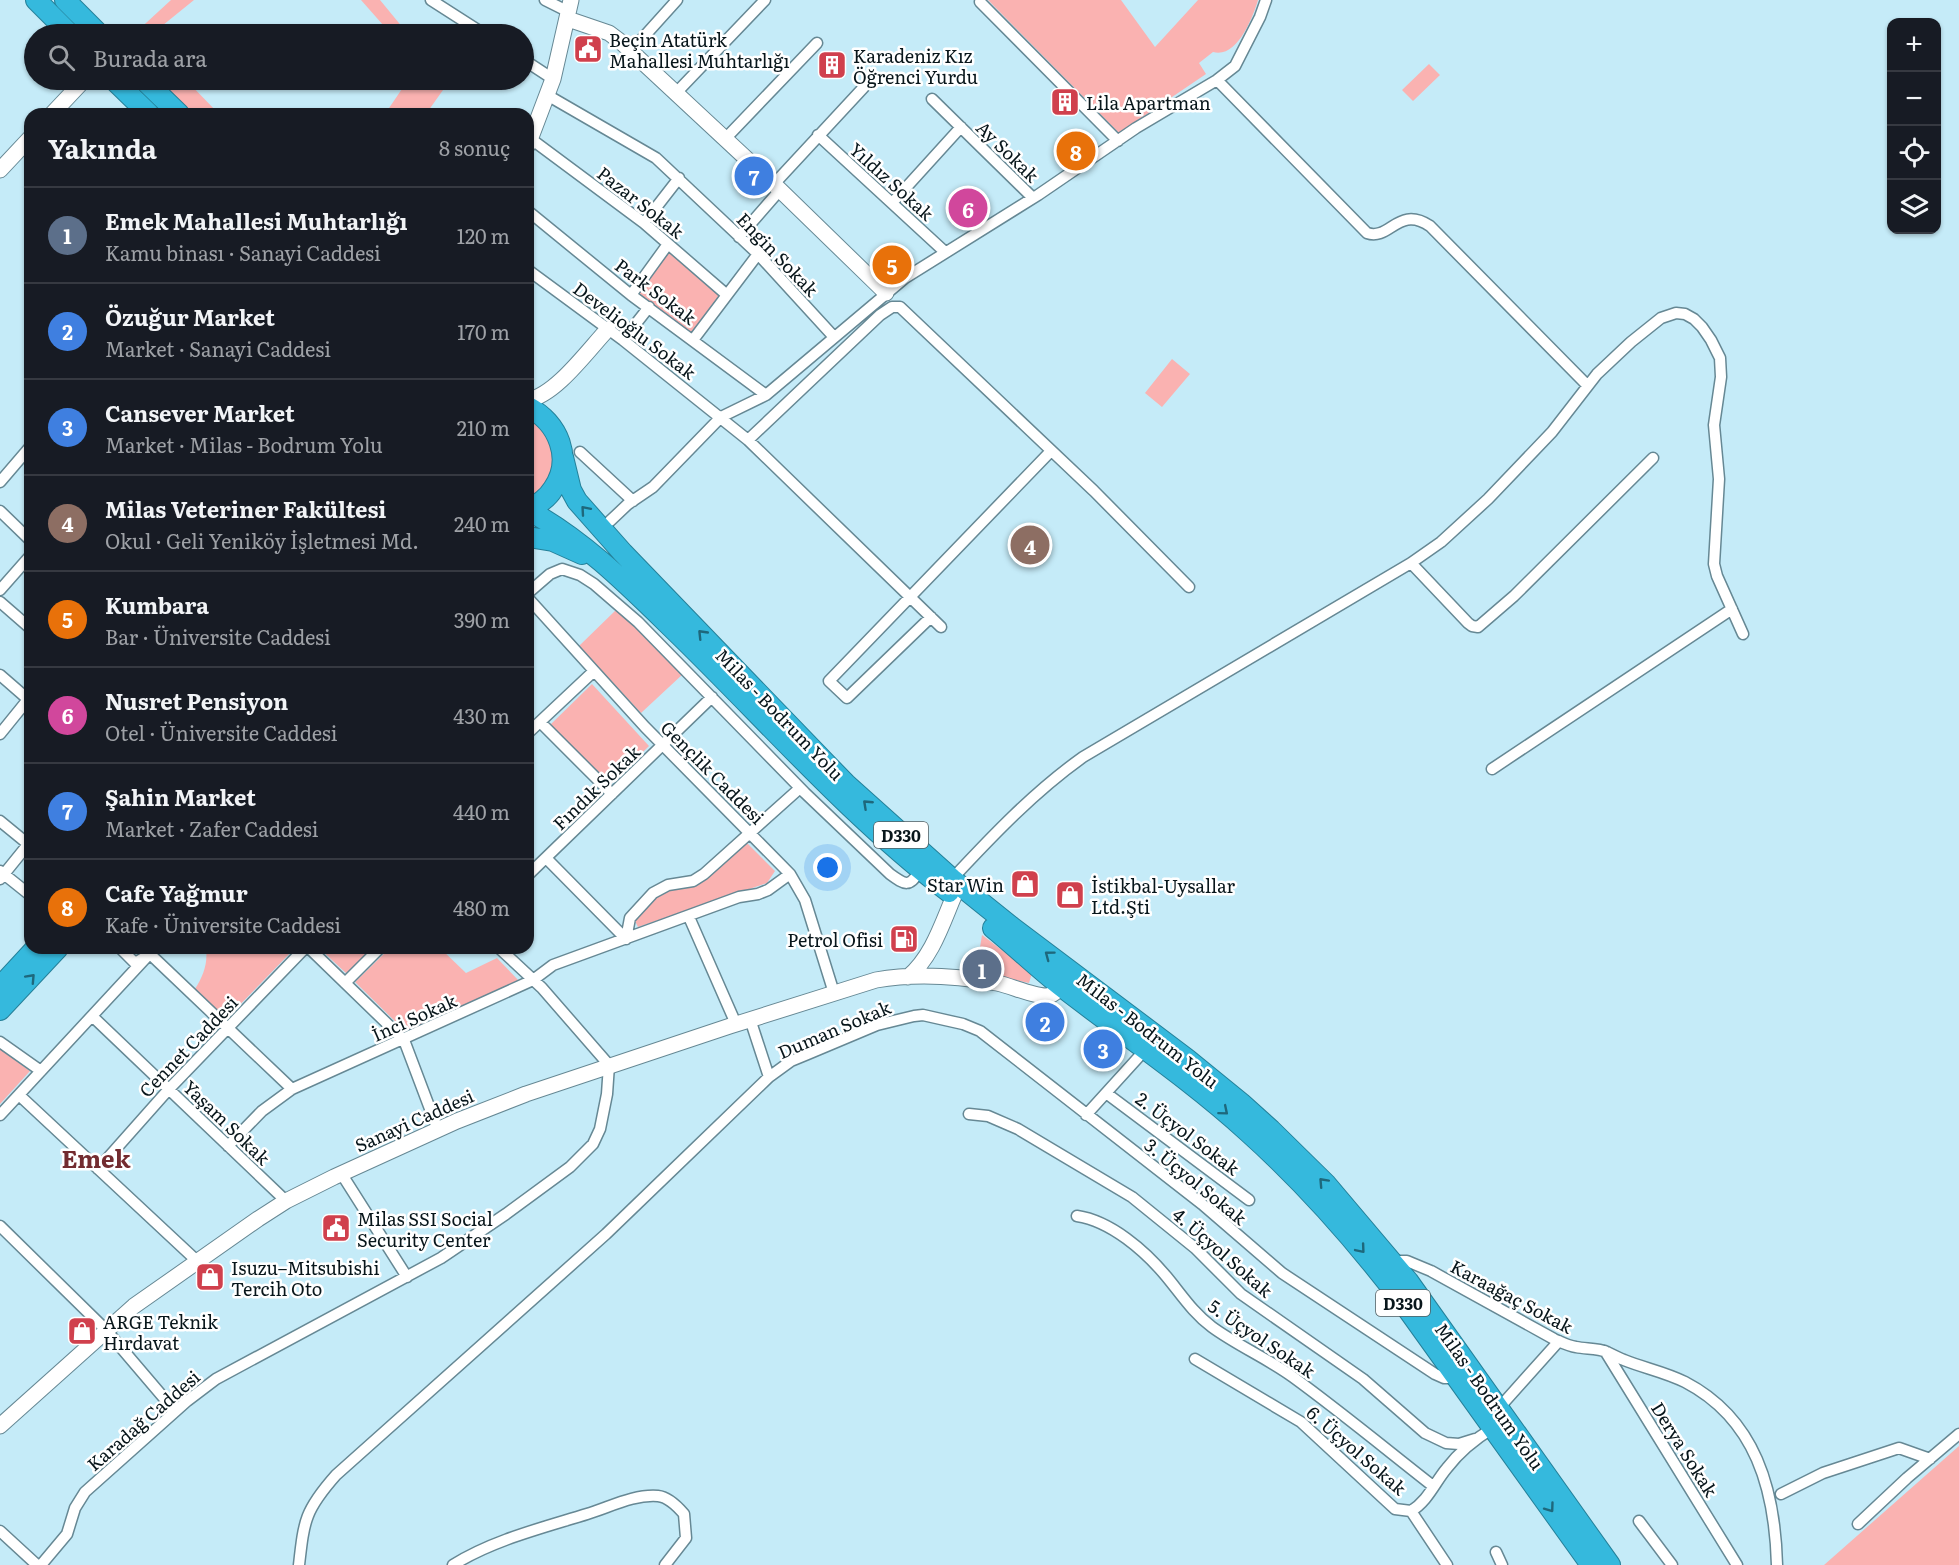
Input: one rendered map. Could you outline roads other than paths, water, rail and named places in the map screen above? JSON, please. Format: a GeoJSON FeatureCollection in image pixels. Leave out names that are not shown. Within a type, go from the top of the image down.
{"type":"FeatureCollection","features":[{"type":"Feature","properties":{"kind":"highway"},"geometry":{"type":"LineString","coordinates":[[36,0],[60,24]]}},
{"type":"Feature","properties":{"kind":"highway"},"geometry":{"type":"LineString","coordinates":[[65,0],[89,24]]}},
{"type":"Feature","properties":{"kind":"highway"},"geometry":{"type":"LineString","coordinates":[[124,90],[143,108]]}},
{"type":"Feature","properties":{"kind":"highway"},"geometry":{"type":"LineString","coordinates":[[154,90],[173,108]]}},
{"type":"Feature","properties":{"kind":"highway"},"geometry":{"type":"LineString","coordinates":[[534,410],[542,414],[553,426],[560,441],[572,454],[554,489],[543,501],[534,506]]}},
{"type":"Feature","properties":{"kind":"highway","name":"Milas - Bodrum Yolu"},"geometry":{"type":"LineString","coordinates":[[572,454],[572,490],[578,501],[623,553],[846,784],[1061,986],[1249,1132],[1315,1197],[1376,1267],[1591,1565]]}},
{"type":"Feature","properties":{"kind":"highway"},"geometry":{"type":"LineString","coordinates":[[534,514],[570,536],[611,570]]}},
{"type":"Feature","properties":{"kind":"highway"},"geometry":{"type":"LineString","coordinates":[[534,538],[553,541],[611,570]]}},
{"type":"Feature","properties":{"kind":"highway","name":"Milas - Bodrum Yolu"},"geometry":{"type":"LineString","coordinates":[[611,570],[691,646],[858,816],[920,870],[953,887],[1014,928],[1187,1059],[1241,1103],[1326,1184],[1392,1261],[1610,1565]]}},
{"type":"Feature","properties":{"kind":"highway"},"geometry":{"type":"LineString","coordinates":[[0,987],[30,954]]}},
{"type":"Feature","properties":{"kind":"highway"},"geometry":{"type":"LineString","coordinates":[[0,1010],[52,954]]}},
{"type":"Feature","properties":{"kind":"street"},"geometry":{"type":"LineString","coordinates":[[431,0],[468,24]]}},
{"type":"Feature","properties":{"kind":"street"},"geometry":{"type":"LineString","coordinates":[[545,0],[569,10],[609,33],[631,51],[777,187],[886,293]]}},
{"type":"Feature","properties":{"kind":"street"},"geometry":{"type":"LineString","coordinates":[[631,51],[677,0]]}},
{"type":"Feature","properties":{"kind":"street"},"geometry":{"type":"LineString","coordinates":[[676,93],[765,0]]}},
{"type":"Feature","properties":{"kind":"street"},"geometry":{"type":"LineString","coordinates":[[610,521],[653,487],[721,417],[766,394],[886,293],[945,252],[1217,80],[1234,66],[1260,17],[1266,0]]}},
{"type":"Feature","properties":{"kind":"street"},"geometry":{"type":"LineString","coordinates":[[980,2],[1118,141]]}},
{"type":"Feature","properties":{"kind":"street"},"geometry":{"type":"LineString","coordinates":[[534,129],[553,79],[569,10]]}},
{"type":"Feature","properties":{"kind":"street"},"geometry":{"type":"LineString","coordinates":[[724,139],[817,43]]}},
{"type":"Feature","properties":{"kind":"street"},"geometry":{"type":"LineString","coordinates":[[534,67],[553,79]]}},
{"type":"Feature","properties":{"kind":"street"},"geometry":{"type":"LineString","coordinates":[[1217,80],[1367,233],[1378,234],[1395,223],[1409,219],[1424,222],[1430,226],[1587,385]]}},
{"type":"Feature","properties":{"kind":"street"},"geometry":{"type":"LineString","coordinates":[[740,237],[818,135],[864,87]]}},
{"type":"Feature","properties":{"kind":"street"},"geometry":{"type":"LineString","coordinates":[[58,108],[75,90]]}},
{"type":"Feature","properties":{"kind":"street","name":"Engin Sokak"},"geometry":{"type":"LineString","coordinates":[[547,95],[656,159],[679,178],[758,254],[834,337]]}},
{"type":"Feature","properties":{"kind":"street","name":"Ay Sokak"},"geometry":{"type":"LineString","coordinates":[[932,99],[1033,198]]}},
{"type":"Feature","properties":{"kind":"street","name":"Ay Sokak"},"geometry":{"type":"LineString","coordinates":[[892,203],[961,127]]}},
{"type":"Feature","properties":{"kind":"street","name":"Yıldız Sokak"},"geometry":{"type":"LineString","coordinates":[[818,135],[945,252]]}},
{"type":"Feature","properties":{"kind":"street"},"geometry":{"type":"LineString","coordinates":[[0,170],[24,144]]}},
{"type":"Feature","properties":{"kind":"street","name":"Pazar Sokak"},"geometry":{"type":"LineString","coordinates":[[534,146],[644,223],[727,295]]}},
{"type":"Feature","properties":{"kind":"street"},"geometry":{"type":"LineString","coordinates":[[644,223],[679,178]]}},
{"type":"Feature","properties":{"kind":"street","name":"Park Sokak"},"geometry":{"type":"LineString","coordinates":[[534,216],[631,295],[766,394]]}},
{"type":"Feature","properties":{"kind":"street"},"geometry":{"type":"LineString","coordinates":[[631,295],[668,244]]}},
{"type":"Feature","properties":{"kind":"street"},"geometry":{"type":"LineString","coordinates":[[693,340],[758,254]]}},
{"type":"Feature","properties":{"kind":"street","name":"Develioğlu Sokak"},"geometry":{"type":"LineString","coordinates":[[534,274],[608,329],[748,440],[941,627]]}},
{"type":"Feature","properties":{"kind":"street"},"geometry":{"type":"LineString","coordinates":[[748,440],[873,321],[896,306],[904,309],[1189,587]]}},
{"type":"Feature","properties":{"kind":"street"},"geometry":{"type":"LineString","coordinates":[[622,340],[649,307]]}},
{"type":"Feature","properties":{"kind":"street"},"geometry":{"type":"LineString","coordinates":[[908,977],[917,969],[928,952],[953,887],[1010,818],[1059,774],[1083,757],[1442,542],[1488,499],[1552,432],[1587,385],[1645,329],[1669,314],[1685,314],[1694,319],[1711,340],[1720,358],[1721,368],[1714,425],[1719,479],[1714,564],[1717,576],[1743,634]]}},
{"type":"Feature","properties":{"kind":"street"},"geometry":{"type":"LineString","coordinates":[[534,398],[540,397],[560,381],[608,329]]}},
{"type":"Feature","properties":{"kind":"street"},"geometry":{"type":"LineString","coordinates":[[553,426],[549,403],[560,381]]}},
{"type":"Feature","properties":{"kind":"street"},"geometry":{"type":"LineString","coordinates":[[931,617],[847,698],[829,681],[1051,451]]}},
{"type":"Feature","properties":{"kind":"street"},"geometry":{"type":"LineString","coordinates":[[0,482],[24,454]]}},
{"type":"Feature","properties":{"kind":"street"},"geometry":{"type":"LineString","coordinates":[[572,454],[633,501]]}},
{"type":"Feature","properties":{"kind":"street"},"geometry":{"type":"LineString","coordinates":[[1410,563],[1472,626],[1478,627],[1522,588],[1653,458]]}},
{"type":"Feature","properties":{"kind":"street"},"geometry":{"type":"LineString","coordinates":[[0,511],[24,534]]}},
{"type":"Feature","properties":{"kind":"street"},"geometry":{"type":"LineString","coordinates":[[0,590],[24,563]]}},
{"type":"Feature","properties":{"kind":"street"},"geometry":{"type":"LineString","coordinates":[[534,588],[556,571],[569,571],[594,584],[624,608],[800,788],[897,880],[910,883],[914,881],[920,870]]}},
{"type":"Feature","properties":{"kind":"street"},"geometry":{"type":"LineString","coordinates":[[0,602],[24,623]]}},
{"type":"Feature","properties":{"kind":"street","name":"Gençlik Caddesi"},"geometry":{"type":"LineString","coordinates":[[534,605],[663,745],[790,874],[805,900],[834,993]]}},
{"type":"Feature","properties":{"kind":"street"},"geometry":{"type":"LineString","coordinates":[[1492,769],[1732,609]]}},
{"type":"Feature","properties":{"kind":"street"},"geometry":{"type":"LineString","coordinates":[[534,728],[594,671]]}},
{"type":"Feature","properties":{"kind":"street"},"geometry":{"type":"LineString","coordinates":[[0,675],[24,695]]}},
{"type":"Feature","properties":{"kind":"street","name":"Fındık Sokak"},"geometry":{"type":"LineString","coordinates":[[534,869],[712,697]]}},
{"type":"Feature","properties":{"kind":"street"},"geometry":{"type":"LineString","coordinates":[[0,734],[24,705]]}},
{"type":"Feature","properties":{"kind":"street"},"geometry":{"type":"LineString","coordinates":[[540,722],[612,794]]}},
{"type":"Feature","properties":{"kind":"street"},"geometry":{"type":"LineString","coordinates":[[626,939],[630,918],[652,893],[663,887],[699,878],[800,788]]}},
{"type":"Feature","properties":{"kind":"street"},"geometry":{"type":"LineString","coordinates":[[0,821],[24,839]]}},
{"type":"Feature","properties":{"kind":"street"},"geometry":{"type":"LineString","coordinates":[[24,849],[1,875],[24,891]]}},
{"type":"Feature","properties":{"kind":"street"},"geometry":{"type":"LineString","coordinates":[[546,858],[626,939]]}},
{"type":"Feature","properties":{"kind":"street","name":"İnci Sokak"},"geometry":{"type":"LineString","coordinates":[[228,1146],[262,1111],[292,1089],[533,980],[553,965],[738,897],[758,894],[775,886],[790,874]]}},
{"type":"Feature","properties":{"kind":"street"},"geometry":{"type":"LineString","coordinates":[[689,916],[769,1077]]}},
{"type":"Feature","properties":{"kind":"street"},"geometry":{"type":"LineString","coordinates":[[126,954],[135,963],[148,954]]}},
{"type":"Feature","properties":{"kind":"street"},"geometry":{"type":"LineString","coordinates":[[0,1115],[150,954]]}},
{"type":"Feature","properties":{"kind":"street"},"geometry":{"type":"LineString","coordinates":[[156,954],[227,1028],[292,1089]]}},
{"type":"Feature","properties":{"kind":"street","name":"Cennet Caddesi"},"geometry":{"type":"LineString","coordinates":[[98,1169],[169,1089],[301,954]]}},
{"type":"Feature","properties":{"kind":"street"},"geometry":{"type":"LineString","coordinates":[[313,954],[404,1040],[438,1130]]}},
{"type":"Feature","properties":{"kind":"street"},"geometry":{"type":"LineString","coordinates":[[345,984],[374,954]]}},
{"type":"Feature","properties":{"kind":"street"},"geometry":{"type":"LineString","coordinates":[[505,954],[533,980],[609,1065]]}},
{"type":"Feature","properties":{"kind":"street","name":"Sanayi Caddesi"},"geometry":{"type":"LineString","coordinates":[[0,1426],[134,1306],[197,1261],[286,1201],[341,1173],[438,1130],[526,1094],[609,1065],[876,980],[945,977],[984,981],[1044,996],[1054,994],[1061,986]]}},
{"type":"Feature","properties":{"kind":"street","name":"Yaşam Sokak"},"geometry":{"type":"LineString","coordinates":[[92,1016],[286,1201]]}},
{"type":"Feature","properties":{"kind":"street","name":"Duman Sokak"},"geometry":{"type":"LineString","coordinates":[[298,1565],[303,1527],[310,1508],[336,1475],[606,1234],[769,1077],[791,1061],[877,1025],[914,1016]]}},
{"type":"Feature","properties":{"kind":"street","name":"3. Üçyol Sokak"},"geometry":{"type":"LineString","coordinates":[[914,1016],[930,1016],[973,1027],[1202,1204],[1282,1273],[1435,1374],[1444,1378],[1457,1378]]}},
{"type":"Feature","properties":{"kind":"street"},"geometry":{"type":"LineString","coordinates":[[0,1042],[41,1071]]}},
{"type":"Feature","properties":{"kind":"street"},"geometry":{"type":"LineString","coordinates":[[1086,1115],[1145,1050]]}},
{"type":"Feature","properties":{"kind":"street","name":"Karadağ Caddesi"},"geometry":{"type":"LineString","coordinates":[[39,1565],[67,1534],[75,1508],[85,1492],[201,1390],[232,1369],[407,1277],[483,1230],[554,1179],[586,1151],[600,1129],[607,1094],[609,1065]]}},
{"type":"Feature","properties":{"kind":"street","name":"2. Üçyol Sokak"},"geometry":{"type":"LineString","coordinates":[[1106,1093],[1250,1200]]}},
{"type":"Feature","properties":{"kind":"street"},"geometry":{"type":"LineString","coordinates":[[19,1095],[197,1261]]}},
{"type":"Feature","properties":{"kind":"street","name":"4. Üçyol Sokak"},"geometry":{"type":"LineString","coordinates":[[969,1114],[988,1116],[1018,1129],[1132,1197],[1187,1242],[1241,1294],[1363,1379],[1425,1433],[1446,1443],[1459,1444],[1475,1439]]}},
{"type":"Feature","properties":{"kind":"street"},"geometry":{"type":"LineString","coordinates":[[341,1173],[407,1277]]}},
{"type":"Feature","properties":{"kind":"street","name":"5. Üçyol Sokak"},"geometry":{"type":"LineString","coordinates":[[1077,1216],[1106,1226],[1141,1251],[1211,1326],[1292,1377],[1433,1486]]}},
{"type":"Feature","properties":{"kind":"street"},"geometry":{"type":"LineString","coordinates":[[0,1226],[106,1330],[176,1411]]}},
{"type":"Feature","properties":{"kind":"street","name":"Karaağaç Sokak"},"geometry":{"type":"LineString","coordinates":[[1392,1261],[1407,1261],[1431,1271],[1535,1330],[1559,1341],[1573,1347],[1605,1351],[1652,1368],[1685,1382],[1711,1399],[1736,1424],[1753,1448],[1764,1477],[1772,1514],[1777,1565]]}},
{"type":"Feature","properties":{"kind":"street"},"geometry":{"type":"LineString","coordinates":[[1499,1408],[1559,1341]]}},
{"type":"Feature","properties":{"kind":"street","name":"Derya Sokak"},"geometry":{"type":"LineString","coordinates":[[1605,1351],[1737,1565]]}},
{"type":"Feature","properties":{"kind":"street","name":"6. Üçyol Sokak"},"geometry":{"type":"LineString","coordinates":[[1195,1359],[1301,1422],[1395,1509],[1411,1511],[1447,1565]]}},
{"type":"Feature","properties":{"kind":"street"},"geometry":{"type":"LineString","coordinates":[[1411,1511],[1424,1501],[1450,1464],[1475,1439],[1493,1428]]}},
{"type":"Feature","properties":{"kind":"street"},"geometry":{"type":"LineString","coordinates":[[1858,1524],[1959,1434]]}},
{"type":"Feature","properties":{"kind":"street"},"geometry":{"type":"LineString","coordinates":[[1781,1494],[1823,1473],[1899,1448],[1930,1459]]}},
{"type":"Feature","properties":{"kind":"street"},"geometry":{"type":"LineString","coordinates":[[453,1565],[470,1555],[526,1533],[641,1496],[662,1496],[684,1514],[686,1538],[665,1565]]}},
{"type":"Feature","properties":{"kind":"street"},"geometry":{"type":"LineString","coordinates":[[1639,1521],[1672,1565]]}},
{"type":"Feature","properties":{"kind":"street"},"geometry":{"type":"LineString","coordinates":[[0,1531],[39,1565]]}},
{"type":"Feature","properties":{"kind":"street"},"geometry":{"type":"LineString","coordinates":[[1496,1552],[1502,1565]]}},
{"type":"Feature","properties":{"kind":"place","name":"Beçin Atatürk Mahallesi Muhtarlığı"},"geometry":{"type":"Point","coordinates":[588,49]}},
{"type":"Feature","properties":{"kind":"place","name":"Karadeniz Kız Öğrenci Yurdu"},"geometry":{"type":"Point","coordinates":[832,65]}},
{"type":"Feature","properties":{"kind":"place","name":"Lila Apartman"},"geometry":{"type":"Point","coordinates":[1065,102]}},
{"type":"Feature","properties":{"kind":"place","name":"Cafe Yağmur"},"geometry":{"type":"Point","coordinates":[1076,151]}},
{"type":"Feature","properties":{"kind":"place","name":"Şahin Market"},"geometry":{"type":"Point","coordinates":[754,176]}},
{"type":"Feature","properties":{"kind":"place","name":"Nusret Pensiyon"},"geometry":{"type":"Point","coordinates":[968,208]}},
{"type":"Feature","properties":{"kind":"place","name":"Kumbara"},"geometry":{"type":"Point","coordinates":[892,265]}},
{"type":"Feature","properties":{"kind":"place","name":"Milas Veteriner Fakültesi"},"geometry":{"type":"Point","coordinates":[1030,545]}},
{"type":"Feature","properties":{"kind":"place","name":"Star Win"},"geometry":{"type":"Point","coordinates":[1025,884]}},
{"type":"Feature","properties":{"kind":"place","name":"İstikbal-Uysallar Ltd.Şti"},"geometry":{"type":"Point","coordinates":[1070,895]}},
{"type":"Feature","properties":{"kind":"place","name":"Petrol Ofisi"},"geometry":{"type":"Point","coordinates":[904,939]}},
{"type":"Feature","properties":{"kind":"place","name":"Emek Mahallesi Muhtarlığı"},"geometry":{"type":"Point","coordinates":[982,969]}},
{"type":"Feature","properties":{"kind":"place","name":"Özuğur Market"},"geometry":{"type":"Point","coordinates":[1045,1022]}},
{"type":"Feature","properties":{"kind":"place","name":"Cansever Market"},"geometry":{"type":"Point","coordinates":[1103,1049]}},
{"type":"Feature","properties":{"kind":"place","name":"Milas SSI Social Security Center"},"geometry":{"type":"Point","coordinates":[336,1228]}},
{"type":"Feature","properties":{"kind":"place","name":"Isuzu–Mitsubishi Tercih Oto"},"geometry":{"type":"Point","coordinates":[210,1277]}},
{"type":"Feature","properties":{"kind":"place","name":"ARGE Teknik Hırdavat"},"geometry":{"type":"Point","coordinates":[82,1331]}},
{"type":"Feature","properties":{"kind":"district","name":"Emek"},"geometry":{"type":"Point","coordinates":[96,1157]}}]}
